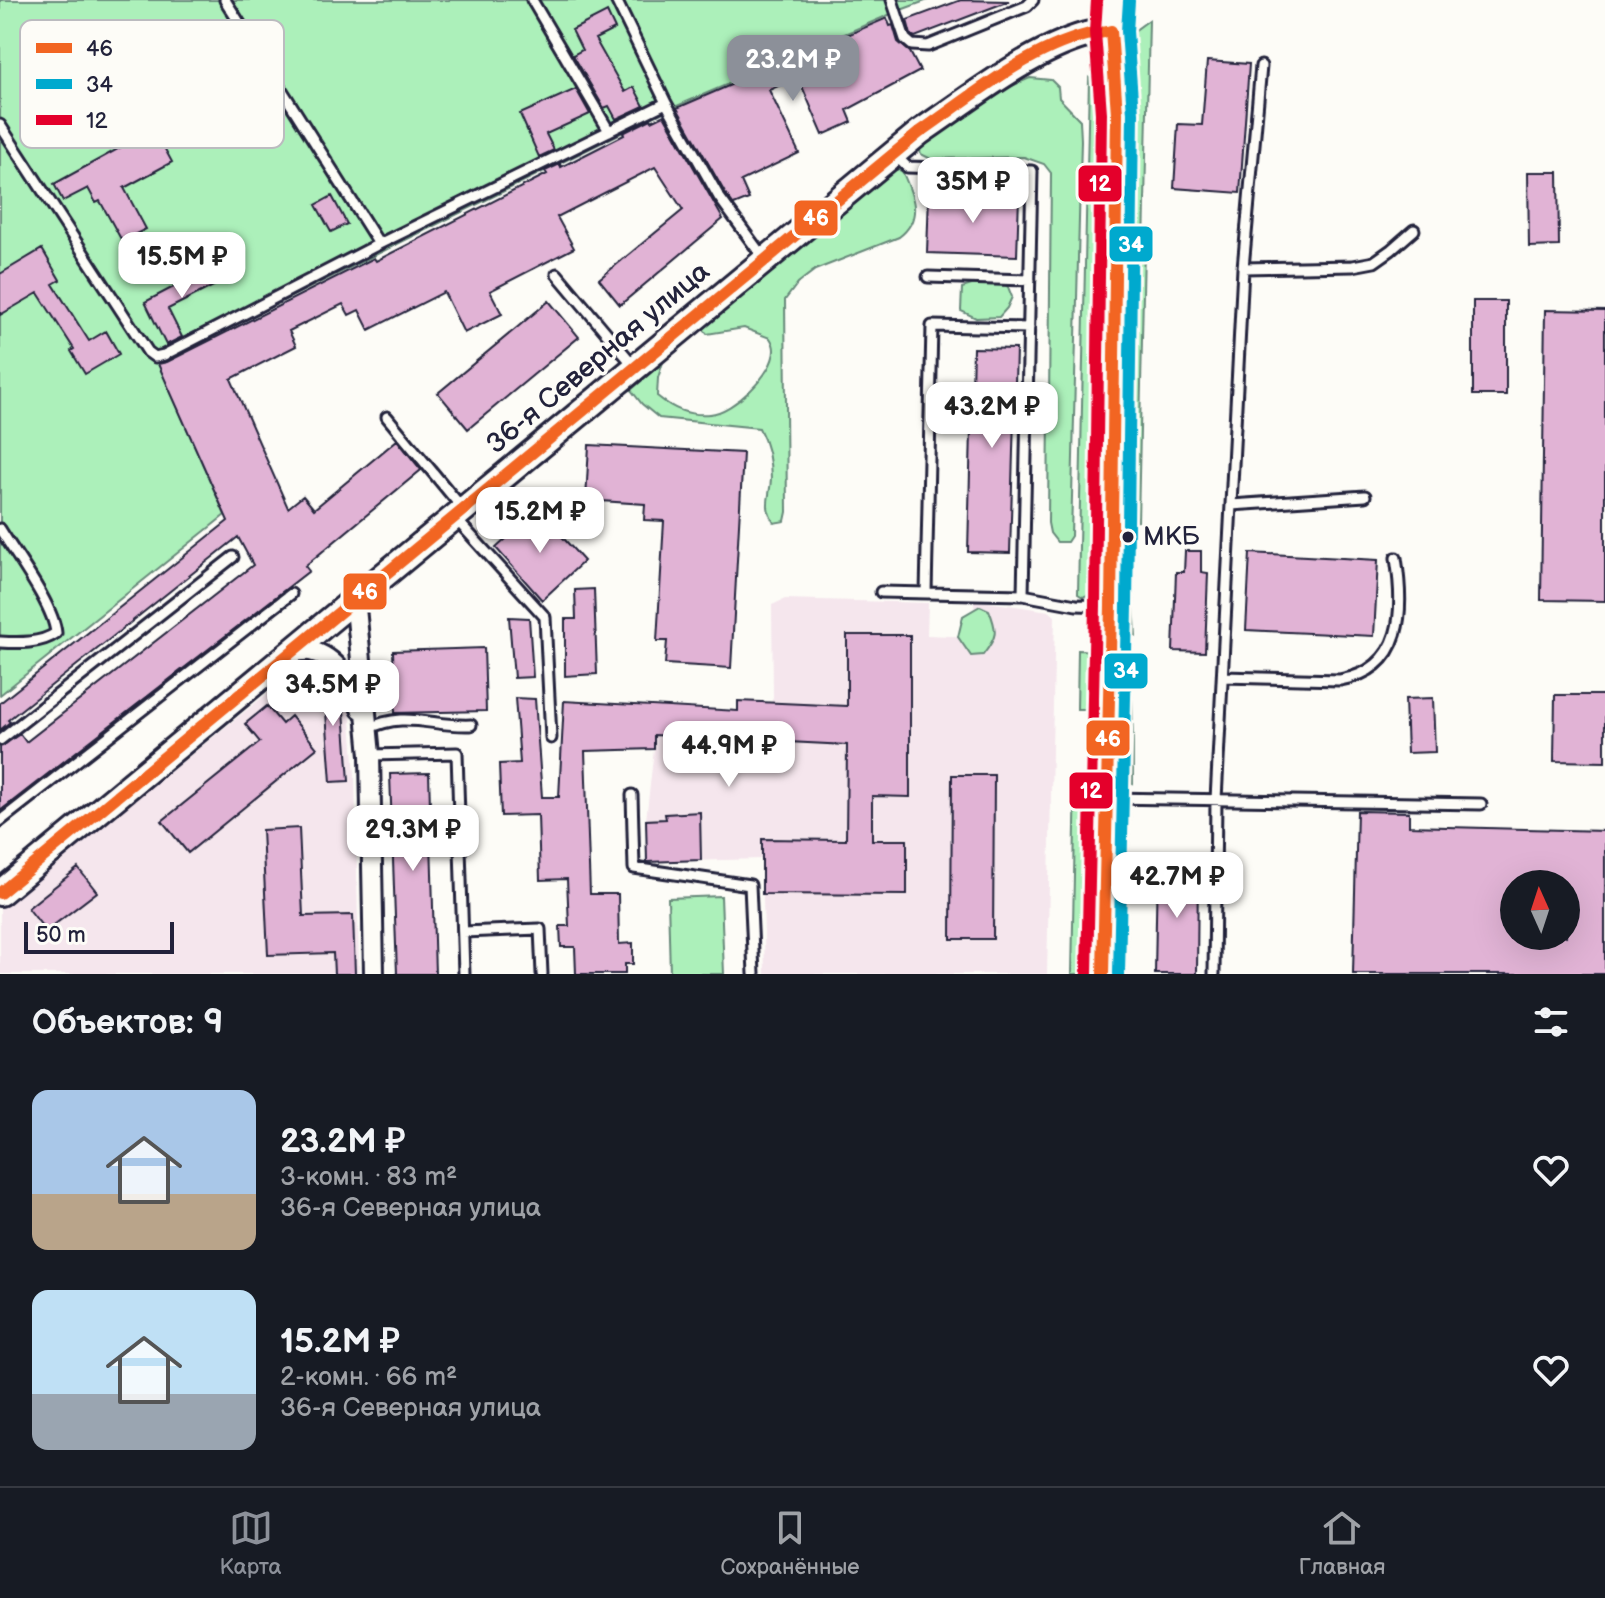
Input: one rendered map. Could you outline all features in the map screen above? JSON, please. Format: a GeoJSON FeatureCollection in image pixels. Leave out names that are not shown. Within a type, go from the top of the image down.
{"type":"FeatureCollection","features":[{"type":"Feature","properties":{"kind":"main road"},"geometry":{"type":"LineString","coordinates":[[1103,974],[1117,113],[1111,31],[1113,0]]}},
{"type":"Feature","properties":{"kind":"main road","name":"36-я Северная улица"},"geometry":{"type":"LineString","coordinates":[[0,893],[920,132],[1048,50],[1086,35],[1111,31]]}},
{"type":"Feature","properties":{"kind":"street"},"geometry":{"type":"LineString","coordinates":[[355,597],[370,755],[374,974]]}},
{"type":"Feature","properties":{"kind":"street"},"geometry":{"type":"LineString","coordinates":[[290,652],[308,650],[329,658],[345,676],[368,729]]}},
{"type":"Feature","properties":{"kind":"lane"},"geometry":{"type":"LineString","coordinates":[[225,0],[238,20]]}},
{"type":"Feature","properties":{"kind":"lane"},"geometry":{"type":"LineString","coordinates":[[532,0],[609,131]]}},
{"type":"Feature","properties":{"kind":"lane"},"geometry":{"type":"LineString","coordinates":[[616,0],[666,103],[719,197],[765,260]]}},
{"type":"Feature","properties":{"kind":"lane"},"geometry":{"type":"LineString","coordinates":[[892,0],[905,39],[912,45],[928,46],[1027,6],[1033,0]]}},
{"type":"Feature","properties":{"kind":"lane"},"geometry":{"type":"LineString","coordinates":[[1214,974],[1216,800],[1243,268],[1261,66]]}},
{"type":"Feature","properties":{"kind":"lane"},"geometry":{"type":"LineString","coordinates":[[284,93],[379,244]]}},
{"type":"Feature","properties":{"kind":"lane"},"geometry":{"type":"LineString","coordinates":[[0,125],[148,352],[155,357],[666,103]]}},
{"type":"Feature","properties":{"kind":"lane"},"geometry":{"type":"LineString","coordinates":[[894,153],[907,167],[1032,171],[1023,595]]}},
{"type":"Feature","properties":{"kind":"lane"},"geometry":{"type":"LineString","coordinates":[[1243,268],[1353,266],[1374,262],[1414,230]]}},
{"type":"Feature","properties":{"kind":"lane"},"geometry":{"type":"LineString","coordinates":[[557,274],[635,367]]}},
{"type":"Feature","properties":{"kind":"lane"},"geometry":{"type":"LineString","coordinates":[[928,277],[1030,280]]}},
{"type":"Feature","properties":{"kind":"lane"},"geometry":{"type":"LineString","coordinates":[[926,593],[932,326],[1029,328]]}},
{"type":"Feature","properties":{"kind":"lane"},"geometry":{"type":"LineString","coordinates":[[387,417],[545,617],[551,738]]}},
{"type":"Feature","properties":{"kind":"lane"},"geometry":{"type":"LineString","coordinates":[[1231,505],[1365,496]]}},
{"type":"Feature","properties":{"kind":"lane"},"geometry":{"type":"LineString","coordinates":[[0,529],[43,599],[56,633],[49,639],[0,642]]}},
{"type":"Feature","properties":{"kind":"lane"},"geometry":{"type":"LineString","coordinates":[[0,740],[233,557]]}},
{"type":"Feature","properties":{"kind":"lane"},"geometry":{"type":"LineString","coordinates":[[1223,677],[1340,680],[1355,678],[1370,669],[1386,654],[1396,636],[1401,591],[1396,558]]}},
{"type":"Feature","properties":{"kind":"lane"},"geometry":{"type":"LineString","coordinates":[[881,592],[1023,595],[1076,605],[1111,606]]}},
{"type":"Feature","properties":{"kind":"lane"},"geometry":{"type":"LineString","coordinates":[[0,821],[291,594]]}},
{"type":"Feature","properties":{"kind":"lane"},"geometry":{"type":"LineString","coordinates":[[368,729],[378,723],[414,719],[457,726],[471,725]]}},
{"type":"Feature","properties":{"kind":"lane"},"geometry":{"type":"LineString","coordinates":[[370,755],[457,753],[464,974]]}},
{"type":"Feature","properties":{"kind":"lane"},"geometry":{"type":"LineString","coordinates":[[632,795],[634,868],[750,885],[754,974]]}},
{"type":"Feature","properties":{"kind":"lane"},"geometry":{"type":"LineString","coordinates":[[1106,798],[1481,804]]}},
{"type":"Feature","properties":{"kind":"lane"},"geometry":{"type":"LineString","coordinates":[[463,932],[540,929],[542,974]]}},
{"type":"Feature","properties":{"kind":"shaded area"},"geometry":{"type":"Polygon","coordinates":[[[785,599],[928,603],[927,635],[975,637],[974,600],[1049,611],[1055,616],[1047,974],[765,974],[762,859],[647,862],[646,820],[654,749],[653,706],[737,711],[738,701],[771,702],[772,605],[785,599]]]}},
{"type":"Feature","properties":{"kind":"shaded area"},"geometry":{"type":"Polygon","coordinates":[[[324,667],[350,706],[355,775],[359,974],[0,974],[0,909],[285,679],[324,667]]]}},
{"type":"Feature","properties":{"kind":"green space"},"geometry":{"type":"Polygon","coordinates":[[[0,0],[928,0],[663,112],[158,363],[225,515],[0,695],[0,0]]]}},
{"type":"Feature","properties":{"kind":"green space"},"geometry":{"type":"Polygon","coordinates":[[[1149,20],[1138,522],[1125,481],[1133,46],[1130,34],[1149,20]]]}},
{"type":"Feature","properties":{"kind":"green space"},"geometry":{"type":"Polygon","coordinates":[[[1030,78],[1051,80],[1058,87],[1059,98],[1080,120],[1071,536],[1067,542],[1057,542],[1050,533],[1048,523],[1051,173],[1044,164],[1024,157],[931,159],[921,154],[918,144],[984,98],[1030,78]]]}},
{"type":"Feature","properties":{"kind":"green space"},"geometry":{"type":"Polygon","coordinates":[[[1089,78],[1101,87],[1108,103],[1099,578],[1092,592],[1083,597],[1078,594],[1089,78]]]}},
{"type":"Feature","properties":{"kind":"green space"},"geometry":{"type":"Polygon","coordinates":[[[892,168],[902,171],[912,197],[914,214],[907,230],[899,237],[815,270],[798,283],[785,300],[787,512],[785,521],[774,523],[768,506],[770,459],[759,428],[659,418],[631,390],[663,362],[657,396],[688,413],[719,412],[751,390],[772,360],[774,350],[771,339],[744,328],[707,334],[702,327],[892,168]]]}},
{"type":"Feature","properties":{"kind":"green space"},"geometry":{"type":"Polygon","coordinates":[[[1000,282],[1008,287],[1012,297],[999,317],[976,318],[961,311],[962,288],[978,283],[1000,282]]]}},
{"type":"Feature","properties":{"kind":"green space"},"geometry":{"type":"Polygon","coordinates":[[[1133,582],[1136,636],[1119,636],[1133,582]]]}},
{"type":"Feature","properties":{"kind":"green space"},"geometry":{"type":"Polygon","coordinates":[[[980,606],[989,610],[995,634],[983,655],[971,656],[958,637],[963,616],[980,606]]]}},
{"type":"Feature","properties":{"kind":"green space"},"geometry":{"type":"Polygon","coordinates":[[[1118,649],[1133,649],[1133,784],[1118,779],[1118,649]]]}},
{"type":"Feature","properties":{"kind":"green space"},"geometry":{"type":"Polygon","coordinates":[[[1078,650],[1097,651],[1085,709],[1077,709],[1078,650]]]}},
{"type":"Feature","properties":{"kind":"green space"},"geometry":{"type":"Polygon","coordinates":[[[1076,777],[1095,795],[1092,974],[1072,974],[1076,777]]]}},
{"type":"Feature","properties":{"kind":"green space"},"geometry":{"type":"Polygon","coordinates":[[[721,896],[724,974],[670,974],[668,898],[721,896]]]}},
{"type":"Feature","properties":{"kind":"building"},"geometry":{"type":"Polygon","coordinates":[[[961,0],[1009,1],[915,37],[911,35],[907,20],[961,0]]]}},
{"type":"Feature","properties":{"kind":"building"},"geometry":{"type":"Polygon","coordinates":[[[607,12],[615,29],[595,39],[625,92],[634,87],[644,106],[616,119],[609,106],[604,108],[573,55],[582,50],[572,30],[607,12]]]}},
{"type":"Feature","properties":{"kind":"building"},"geometry":{"type":"Polygon","coordinates":[[[887,18],[890,26],[893,25],[898,42],[910,52],[920,71],[847,110],[852,122],[823,135],[798,77],[769,90],[799,153],[741,181],[749,199],[734,205],[677,108],[887,18]]]}},
{"type":"Feature","properties":{"kind":"building"},"geometry":{"type":"Polygon","coordinates":[[[1207,61],[1249,64],[1240,193],[1174,188],[1178,124],[1202,125],[1207,61]]]}},
{"type":"Feature","properties":{"kind":"building"},"geometry":{"type":"Polygon","coordinates":[[[576,89],[590,114],[546,134],[554,150],[539,157],[520,114],[576,89]]]}},
{"type":"Feature","properties":{"kind":"building"},"geometry":{"type":"Polygon","coordinates":[[[664,115],[723,219],[620,305],[599,279],[683,210],[655,167],[557,217],[574,248],[490,291],[502,314],[464,333],[444,292],[369,330],[359,310],[349,315],[343,304],[289,331],[296,346],[231,379],[288,508],[303,496],[314,509],[397,440],[421,470],[305,566],[309,571],[0,811],[0,747],[20,734],[26,742],[253,565],[238,537],[8,720],[10,722],[0,730],[0,703],[228,521],[158,364],[374,258],[376,261],[547,174],[545,171],[560,164],[561,167],[623,133],[664,115]]]}},
{"type":"Feature","properties":{"kind":"building"},"geometry":{"type":"Polygon","coordinates":[[[119,148],[164,148],[172,162],[124,188],[146,229],[122,241],[100,201],[96,203],[88,188],[63,201],[54,184],[119,148]]]}},
{"type":"Feature","properties":{"kind":"building"},"geometry":{"type":"Polygon","coordinates":[[[1528,172],[1558,172],[1559,246],[1529,247],[1528,172]]]}},
{"type":"Feature","properties":{"kind":"building"},"geometry":{"type":"Polygon","coordinates":[[[929,194],[1019,196],[1017,256],[927,253],[929,194]]]}},
{"type":"Feature","properties":{"kind":"building"},"geometry":{"type":"Polygon","coordinates":[[[332,196],[347,224],[331,232],[316,205],[332,196]]]}},
{"type":"Feature","properties":{"kind":"building"},"geometry":{"type":"Polygon","coordinates":[[[42,249],[60,280],[53,284],[89,341],[106,331],[119,354],[85,374],[71,351],[74,349],[38,293],[0,315],[0,274],[42,249]]]}},
{"type":"Feature","properties":{"kind":"building"},"geometry":{"type":"Polygon","coordinates":[[[221,262],[229,278],[168,309],[182,337],[166,345],[145,302],[221,262]]]}},
{"type":"Feature","properties":{"kind":"building"},"geometry":{"type":"Polygon","coordinates":[[[549,301],[579,337],[468,429],[438,393],[549,301]]]}},
{"type":"Feature","properties":{"kind":"building"},"geometry":{"type":"Polygon","coordinates":[[[1473,301],[1506,301],[1506,395],[1473,395],[1473,301]]]}},
{"type":"Feature","properties":{"kind":"building"},"geometry":{"type":"Polygon","coordinates":[[[1545,310],[1605,311],[1605,601],[1541,600],[1545,310]]]}},
{"type":"Feature","properties":{"kind":"building"},"geometry":{"type":"Polygon","coordinates":[[[973,348],[1016,349],[1010,553],[968,552],[973,348]]]}},
{"type":"Feature","properties":{"kind":"building"},"geometry":{"type":"Polygon","coordinates":[[[589,445],[743,453],[731,668],[665,664],[667,641],[657,641],[664,521],[644,520],[645,504],[586,500],[589,445]]]}},
{"type":"Feature","properties":{"kind":"building"},"geometry":{"type":"Polygon","coordinates":[[[538,510],[584,561],[542,600],[496,548],[538,510]]]}},
{"type":"Feature","properties":{"kind":"building"},"geometry":{"type":"Polygon","coordinates":[[[1185,551],[1201,551],[1201,572],[1208,573],[1205,652],[1173,651],[1176,572],[1184,572],[1185,551]]]}},
{"type":"Feature","properties":{"kind":"building"},"geometry":{"type":"Polygon","coordinates":[[[1250,553],[1378,560],[1374,636],[1246,630],[1250,553]]]}},
{"type":"Feature","properties":{"kind":"building"},"geometry":{"type":"Polygon","coordinates":[[[594,589],[597,674],[565,676],[565,619],[576,619],[575,590],[594,589]]]}},
{"type":"Feature","properties":{"kind":"building"},"geometry":{"type":"Polygon","coordinates":[[[509,617],[529,618],[533,677],[514,678],[509,617]]]}},
{"type":"Feature","properties":{"kind":"building"},"geometry":{"type":"Polygon","coordinates":[[[847,635],[910,635],[910,797],[872,796],[872,840],[907,840],[907,895],[762,894],[762,839],[846,840],[847,745],[654,735],[654,749],[585,751],[590,894],[618,894],[619,944],[633,943],[633,964],[625,964],[625,974],[576,974],[575,947],[561,947],[560,926],[569,926],[567,879],[540,880],[538,815],[501,816],[499,764],[520,763],[515,698],[535,699],[542,797],[559,797],[564,701],[738,711],[738,701],[847,706],[847,635]]]}},
{"type":"Feature","properties":{"kind":"building"},"geometry":{"type":"Polygon","coordinates":[[[484,648],[486,711],[395,713],[393,651],[484,648]]]}},
{"type":"Feature","properties":{"kind":"building"},"geometry":{"type":"Polygon","coordinates":[[[321,672],[344,710],[349,781],[331,782],[326,712],[307,681],[321,672]]]}},
{"type":"Feature","properties":{"kind":"building"},"geometry":{"type":"Polygon","coordinates":[[[1555,695],[1605,695],[1605,762],[1554,761],[1555,695]]]}},
{"type":"Feature","properties":{"kind":"building"},"geometry":{"type":"Polygon","coordinates":[[[1433,698],[1435,752],[1407,753],[1405,699],[1433,698]]]}},
{"type":"Feature","properties":{"kind":"building"},"geometry":{"type":"Polygon","coordinates":[[[267,706],[282,724],[291,716],[317,748],[188,853],[162,821],[260,742],[245,724],[267,706]]]}},
{"type":"Feature","properties":{"kind":"building"},"geometry":{"type":"Polygon","coordinates":[[[429,773],[435,974],[397,974],[390,774],[429,773]]]}},
{"type":"Feature","properties":{"kind":"building"},"geometry":{"type":"Polygon","coordinates":[[[952,775],[994,775],[993,939],[951,939],[952,775]]]}},
{"type":"Feature","properties":{"kind":"building"},"geometry":{"type":"Polygon","coordinates":[[[1357,811],[1409,812],[1409,826],[1605,831],[1605,974],[1353,974],[1357,811]]]}},
{"type":"Feature","properties":{"kind":"building"},"geometry":{"type":"Polygon","coordinates":[[[700,812],[701,860],[647,862],[646,820],[666,819],[665,814],[700,812]]]}},
{"type":"Feature","properties":{"kind":"building"},"geometry":{"type":"Polygon","coordinates":[[[299,828],[303,916],[353,915],[355,974],[334,974],[333,953],[268,955],[262,830],[299,828]]]}},
{"type":"Feature","properties":{"kind":"building"},"geometry":{"type":"Polygon","coordinates":[[[1157,866],[1198,867],[1197,974],[1155,974],[1157,866]]]}},
{"type":"Feature","properties":{"kind":"building"},"geometry":{"type":"Polygon","coordinates":[[[78,868],[97,892],[46,931],[28,908],[78,868]]]}},
{"type":"Feature","properties":{"kind":"transit line","name":"12"},"geometry":{"type":"LineString","coordinates":[[1087,974],[1101,113],[1095,32],[1097,0]]}},
{"type":"Feature","properties":{"kind":"transit line","name":"34"},"geometry":{"type":"LineString","coordinates":[[1119,974],[1133,113],[1127,31],[1129,1]]}},
{"type":"Feature","properties":{"kind":"transit line","name":"46"},"geometry":{"type":"LineString","coordinates":[[0,893],[920,132],[1020,63],[1063,42],[1111,31]]}},
{"type":"Feature","properties":{"kind":"transit line","name":"46"},"geometry":{"type":"LineString","coordinates":[[1103,974],[1117,113],[1111,31]]}},
{"type":"Feature","properties":{"kind":"place","name":"МКБ"},"geometry":{"type":"Point","coordinates":[1128,537]}}]}
